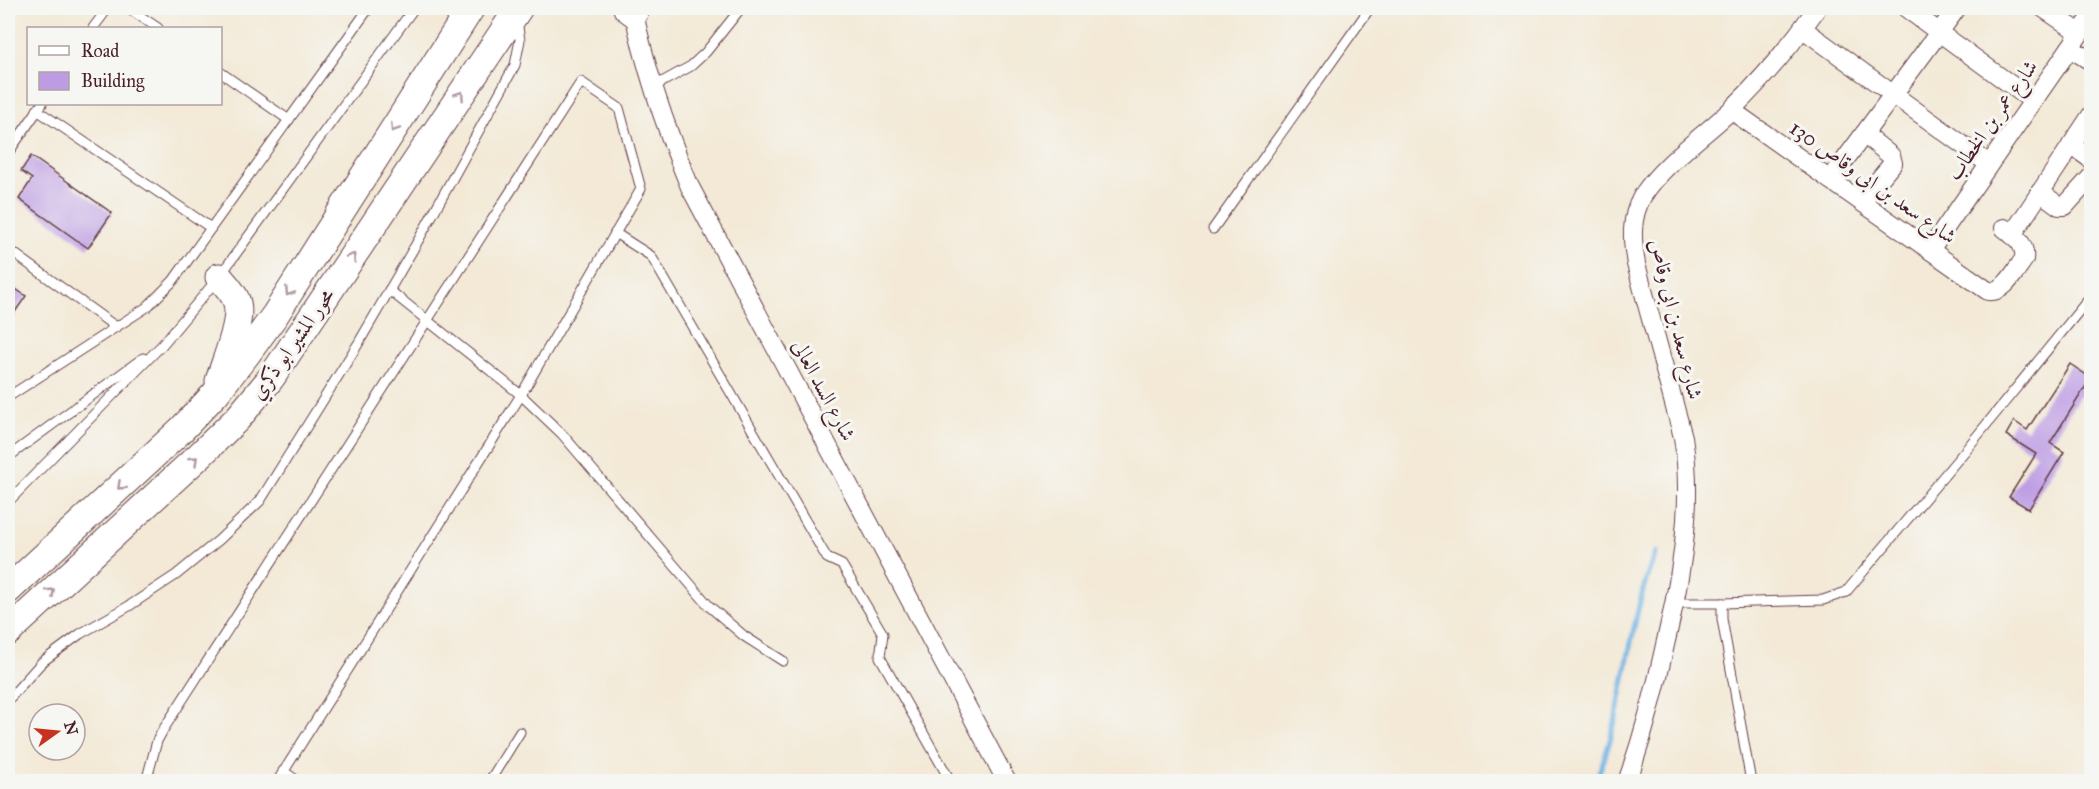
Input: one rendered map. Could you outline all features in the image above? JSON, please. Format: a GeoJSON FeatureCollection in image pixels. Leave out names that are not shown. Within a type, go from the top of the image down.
{"type":"FeatureCollection","features":[{"type":"Feature","properties":{"kind":"main road","name":"محور المشير ابو ذكري"},"geometry":{"type":"LineString","coordinates":[[8,590],[181,430],[246,355],[275,315],[471,8]]}},
{"type":"Feature","properties":{"kind":"main road","name":"محور المشير ابو ذكري"},"geometry":{"type":"LineString","coordinates":[[8,632],[200,455],[238,418],[265,386],[517,11]]}},
{"type":"Feature","properties":{"kind":"main road"},"geometry":{"type":"LineString","coordinates":[[214,394],[235,330],[238,311],[236,299],[219,277]]}},
{"type":"Feature","properties":{"kind":"street","name":"شارع سعد بن ابى وقاص"},"geometry":{"type":"LineString","coordinates":[[1627,782],[1654,698],[1675,603],[1689,493],[1688,465],[1683,437],[1636,264],[1632,242],[1633,219],[1641,198],[1654,179],[1731,110],[1782,55],[1817,8]]}},
{"type":"Feature","properties":{"kind":"street"},"geometry":{"type":"LineString","coordinates":[[1906,8],[2033,101]]}},
{"type":"Feature","properties":{"kind":"street"},"geometry":{"type":"LineString","coordinates":[[1830,180],[1958,8]]}},
{"type":"Feature","properties":{"kind":"street"},"geometry":{"type":"LineString","coordinates":[[2043,8],[2075,40],[2091,62]]}},
{"type":"Feature","properties":{"kind":"street","name":"شارع السد العالى"},"geometry":{"type":"LineString","coordinates":[[631,9],[653,87],[690,187],[1007,782]]}},
{"type":"Feature","properties":{"kind":"street","name":"شارع عمر بن الخطاب"},"geometry":{"type":"LineString","coordinates":[[1930,250],[2091,16]]}},
{"type":"Feature","properties":{"kind":"street"},"geometry":{"type":"LineString","coordinates":[[1803,28],[1989,164]]}},
{"type":"Feature","properties":{"kind":"street","name":"شارع سعد بن ابى وقاص 130"},"geometry":{"type":"LineString","coordinates":[[1731,110],[1988,291],[1997,291],[2001,288],[2024,259],[2021,243],[2008,231],[2040,192]]}},
{"type":"Feature","properties":{"kind":"street"},"geometry":{"type":"LineString","coordinates":[[2091,114],[2040,192],[2057,205],[2065,206],[2091,176]]}},
{"type":"Feature","properties":{"kind":"street"},"geometry":{"type":"LineString","coordinates":[[1861,201],[1893,163],[1891,156],[1864,134]]}},
{"type":"Feature","properties":{"kind":"street"},"geometry":{"type":"LineString","coordinates":[[2071,145],[2091,160]]}},
{"type":"Feature","properties":{"kind":"lane"},"geometry":{"type":"LineString","coordinates":[[94,27],[108,8]]}},
{"type":"Feature","properties":{"kind":"lane"},"geometry":{"type":"LineString","coordinates":[[128,8],[156,27]]}},
{"type":"Feature","properties":{"kind":"lane"},"geometry":{"type":"LineString","coordinates":[[8,397],[147,307],[173,281],[369,8]]}},
{"type":"Feature","properties":{"kind":"lane"},"geometry":{"type":"LineString","coordinates":[[8,502],[162,345],[219,277],[414,8]]}},
{"type":"Feature","properties":{"kind":"lane"},"geometry":{"type":"LineString","coordinates":[[653,87],[691,66],[706,52],[741,8]]}},
{"type":"Feature","properties":{"kind":"lane"},"geometry":{"type":"LineString","coordinates":[[1213,229],[1370,8]]}},
{"type":"Feature","properties":{"kind":"lane"},"geometry":{"type":"LineString","coordinates":[[8,700],[42,662],[80,634],[129,606],[176,575],[219,540],[260,501],[389,290],[514,65],[520,40],[517,11]]}},
{"type":"Feature","properties":{"kind":"lane"},"geometry":{"type":"LineString","coordinates":[[222,73],[289,120]]}},
{"type":"Feature","properties":{"kind":"lane"},"geometry":{"type":"LineString","coordinates":[[146,782],[157,741],[163,730],[581,82],[619,108],[641,189],[521,395],[277,782]]}},
{"type":"Feature","properties":{"kind":"lane"},"geometry":{"type":"LineString","coordinates":[[8,153],[39,107],[211,228]]}},
{"type":"Feature","properties":{"kind":"lane"},"geometry":{"type":"LineString","coordinates":[[615,233],[651,256],[827,558],[842,565],[883,634],[880,657],[951,782]]}},
{"type":"Feature","properties":{"kind":"lane"},"geometry":{"type":"LineString","coordinates":[[8,249],[116,327]]}},
{"type":"Feature","properties":{"kind":"lane"},"geometry":{"type":"LineString","coordinates":[[389,290],[521,395],[562,434],[710,606],[744,636],[783,661]]}},
{"type":"Feature","properties":{"kind":"lane"},"geometry":{"type":"LineString","coordinates":[[1675,603],[1822,600],[1846,592],[1964,452],[2091,295]]}},
{"type":"Feature","properties":{"kind":"lane"},"geometry":{"type":"LineString","coordinates":[[8,457],[162,345]]}},
{"type":"Feature","properties":{"kind":"lane"},"geometry":{"type":"LineString","coordinates":[[1722,603],[1722,619],[1751,782]]}},
{"type":"Feature","properties":{"kind":"lane"},"geometry":{"type":"LineString","coordinates":[[489,782],[520,732]]}},
{"type":"Feature","properties":{"kind":"lane"},"geometry":{"type":"LineString","coordinates":[[283,771],[299,782]]}},
{"type":"Feature","properties":{"kind":"building"},"geometry":{"type":"Polygon","coordinates":[[[31,156],[112,213],[88,248],[19,199],[32,179],[21,171],[31,156]]]}},
{"type":"Feature","properties":{"kind":"building"},"geometry":{"type":"Polygon","coordinates":[[[8,284],[26,296],[8,322],[8,284]]]}},
{"type":"Feature","properties":{"kind":"building"},"geometry":{"type":"Polygon","coordinates":[[[2070,364],[2091,378],[2050,443],[2064,452],[2029,509],[2009,497],[2036,454],[2006,435],[2014,421],[2027,430],[2070,364]]]}},
{"type":"Feature","properties":{"kind":"waterway"},"geometry":{"type":"LineString","coordinates":[[1595,782],[1614,726],[1638,609],[1656,552]]}}]}
